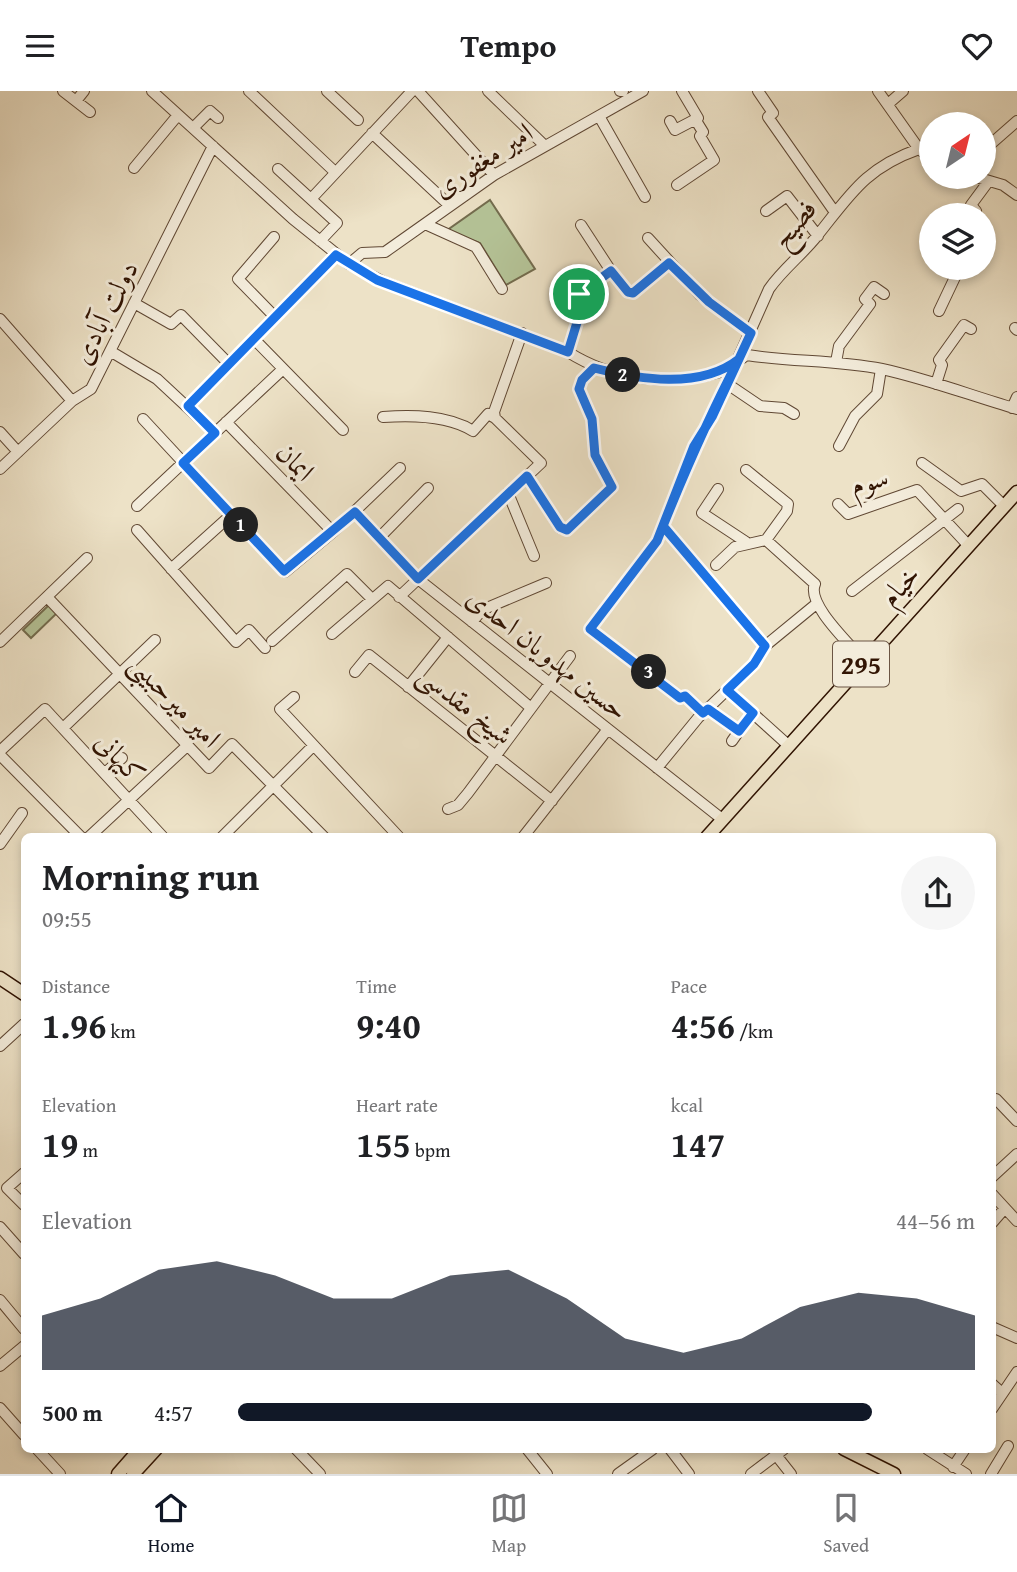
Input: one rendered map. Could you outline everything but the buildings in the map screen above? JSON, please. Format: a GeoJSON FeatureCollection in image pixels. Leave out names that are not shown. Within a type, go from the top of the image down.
{"type":"FeatureCollection","features":[{"type":"Feature","properties":{"kind":"main road","name":"خیام"},"geometry":{"type":"LineString","coordinates":[[710,833],[1017,492]]}},
{"type":"Feature","properties":{"kind":"main road"},"geometry":{"type":"LineString","coordinates":[[0,978],[21,992]]}},
{"type":"Feature","properties":{"kind":"main road"},"geometry":{"type":"LineString","coordinates":[[118,1474],[136,1453]]}},
{"type":"Feature","properties":{"kind":"main road"},"geometry":{"type":"LineString","coordinates":[[133,1474],[152,1453]]}},
{"type":"Feature","properties":{"kind":"main road"},"geometry":{"type":"LineString","coordinates":[[850,1453],[879,1471],[894,1474]]}},
{"type":"Feature","properties":{"kind":"street"},"geometry":{"type":"LineString","coordinates":[[63,91],[89,111]]}},
{"type":"Feature","properties":{"kind":"street"},"geometry":{"type":"LineString","coordinates":[[76,101],[84,91]]}},
{"type":"Feature","properties":{"kind":"street"},"geometry":{"type":"LineString","coordinates":[[152,91],[349,264],[384,282],[568,352],[594,368],[655,379],[723,371],[747,355],[786,361],[836,362],[881,369],[1015,408],[1017,397]]}},
{"type":"Feature","properties":{"kind":"street"},"geometry":{"type":"LineString","coordinates":[[249,91],[335,172]]}},
{"type":"Feature","properties":{"kind":"street"},"geometry":{"type":"LineString","coordinates":[[327,91],[358,120]]}},
{"type":"Feature","properties":{"kind":"street"},"geometry":{"type":"LineString","coordinates":[[311,199],[412,91]]}},
{"type":"Feature","properties":{"kind":"street"},"geometry":{"type":"LineString","coordinates":[[418,91],[494,175]]}},
{"type":"Feature","properties":{"kind":"street"},"geometry":{"type":"LineString","coordinates":[[488,91],[544,145]]}},
{"type":"Feature","properties":{"kind":"street","name":"امیر مغفوری"},"geometry":{"type":"LineString","coordinates":[[349,264],[362,253],[385,253],[494,175],[599,116],[631,94],[643,91]]}},
{"type":"Feature","properties":{"kind":"street"},"geometry":{"type":"LineString","coordinates":[[677,185],[714,160],[699,136],[703,132],[682,91]]}},
{"type":"Feature","properties":{"kind":"street"},"geometry":{"type":"LineString","coordinates":[[758,91],[773,113],[768,117],[834,211]]}},
{"type":"Feature","properties":{"kind":"street"},"geometry":{"type":"LineString","coordinates":[[878,91],[919,149]]}},
{"type":"Feature","properties":{"kind":"street"},"geometry":{"type":"LineString","coordinates":[[888,104],[903,91]]}},
{"type":"Feature","properties":{"kind":"street"},"geometry":{"type":"LineString","coordinates":[[193,128],[210,111],[218,118]]}},
{"type":"Feature","properties":{"kind":"street"},"geometry":{"type":"LineString","coordinates":[[134,168],[178,115]]}},
{"type":"Feature","properties":{"kind":"street"},"geometry":{"type":"LineString","coordinates":[[599,116],[645,197]]}},
{"type":"Feature","properties":{"kind":"street"},"geometry":{"type":"LineString","coordinates":[[670,121],[676,130],[696,119]]}},
{"type":"Feature","properties":{"kind":"street"},"geometry":{"type":"LineString","coordinates":[[996,139],[1017,121]]}},
{"type":"Feature","properties":{"kind":"street"},"geometry":{"type":"LineString","coordinates":[[372,133],[449,205]]}},
{"type":"Feature","properties":{"kind":"street","name":"دولت آبادی"},"geometry":{"type":"LineString","coordinates":[[0,469],[72,401],[91,389],[213,146]]}},
{"type":"Feature","properties":{"kind":"street","name":"فصیح"},"geometry":{"type":"LineString","coordinates":[[705,711],[685,696],[680,698],[590,629],[657,541],[694,446],[712,417],[769,289],[780,273],[818,236],[834,211],[866,177],[894,159],[919,149]]}},
{"type":"Feature","properties":{"kind":"street"},"geometry":{"type":"LineString","coordinates":[[278,169],[337,223],[320,241]]}},
{"type":"Feature","properties":{"kind":"street"},"geometry":{"type":"LineString","coordinates":[[996,183],[1017,195]]}},
{"type":"Feature","properties":{"kind":"street"},"geometry":{"type":"LineString","coordinates":[[766,211],[787,196],[818,236]]}},
{"type":"Feature","properties":{"kind":"street"},"geometry":{"type":"LineString","coordinates":[[425,225],[477,247],[502,289]]}},
{"type":"Feature","properties":{"kind":"street"},"geometry":{"type":"LineString","coordinates":[[581,225],[628,292],[633,293],[669,263]]}},
{"type":"Feature","properties":{"kind":"street"},"geometry":{"type":"LineString","coordinates":[[274,237],[238,279],[275,317]]}},
{"type":"Feature","properties":{"kind":"street"},"geometry":{"type":"LineString","coordinates":[[648,238],[709,302],[751,333]]}},
{"type":"Feature","properties":{"kind":"street"},"geometry":{"type":"LineString","coordinates":[[188,406],[336,255]]}},
{"type":"Feature","properties":{"kind":"street"},"geometry":{"type":"LineString","coordinates":[[568,352],[582,306],[579,294],[611,271]]}},
{"type":"Feature","properties":{"kind":"street"},"geometry":{"type":"LineString","coordinates":[[939,311],[954,280]]}},
{"type":"Feature","properties":{"kind":"street"},"geometry":{"type":"LineString","coordinates":[[836,362],[839,346],[870,304],[865,299],[874,287],[884,294]]}},
{"type":"Feature","properties":{"kind":"street"},"geometry":{"type":"LineString","coordinates":[[134,303],[171,324],[181,315],[229,365]]}},
{"type":"Feature","properties":{"kind":"street"},"geometry":{"type":"LineString","coordinates":[[0,319],[72,401]]}},
{"type":"Feature","properties":{"kind":"street"},"geometry":{"type":"LineString","coordinates":[[936,384],[942,365],[939,360],[964,325],[971,329]]}},
{"type":"Feature","properties":{"kind":"street"},"geometry":{"type":"LineString","coordinates":[[495,418],[494,412],[522,333]]}},
{"type":"Feature","properties":{"kind":"street"},"geometry":{"type":"LineString","coordinates":[[254,339],[343,430]]}},
{"type":"Feature","properties":{"kind":"street"},"geometry":{"type":"LineString","coordinates":[[110,351],[151,375],[215,433]]}},
{"type":"Feature","properties":{"kind":"street"},"geometry":{"type":"LineString","coordinates":[[527,476],[560,527],[570,529],[612,487],[595,455],[592,419],[579,389],[582,380],[594,368]]}},
{"type":"Feature","properties":{"kind":"street"},"geometry":{"type":"LineString","coordinates":[[136,506],[283,369]]}},
{"type":"Feature","properties":{"kind":"street"},"geometry":{"type":"LineString","coordinates":[[839,446],[855,416],[877,394],[881,369]]}},
{"type":"Feature","properties":{"kind":"street"},"geometry":{"type":"LineString","coordinates":[[726,383],[760,406],[784,408],[794,414]]}},
{"type":"Feature","properties":{"kind":"street"},"geometry":{"type":"LineString","coordinates":[[383,417],[413,415],[463,425],[474,431],[488,414],[540,460],[539,465],[399,597]]}},
{"type":"Feature","properties":{"kind":"street"},"geometry":{"type":"LineString","coordinates":[[143,419],[282,571],[288,571],[333,532],[400,468]]}},
{"type":"Feature","properties":{"kind":"street","name":"ایمان"},"geometry":{"type":"LineString","coordinates":[[226,422],[333,532]]}},
{"type":"Feature","properties":{"kind":"street"},"geometry":{"type":"LineString","coordinates":[[0,432],[18,452]]}},
{"type":"Feature","properties":{"kind":"street"},"geometry":{"type":"LineString","coordinates":[[922,463],[961,491],[982,484],[1004,506]]}},
{"type":"Feature","properties":{"kind":"street"},"geometry":{"type":"LineString","coordinates":[[746,470],[788,504],[787,511],[766,540]]}},
{"type":"Feature","properties":{"kind":"street"},"geometry":{"type":"LineString","coordinates":[[379,538],[428,488]]}},
{"type":"Feature","properties":{"kind":"street"},"geometry":{"type":"LineString","coordinates":[[718,489],[702,513],[746,542]]}},
{"type":"Feature","properties":{"kind":"street","name":"سوم"},"geometry":{"type":"LineString","coordinates":[[838,503],[848,514],[917,490],[944,518]]}},
{"type":"Feature","properties":{"kind":"street"},"geometry":{"type":"LineString","coordinates":[[508,493],[534,556]]}},
{"type":"Feature","properties":{"kind":"street"},"geometry":{"type":"LineString","coordinates":[[852,591],[958,509]]}},
{"type":"Feature","properties":{"kind":"street","name":"حسین مهدویان احدی"},"geometry":{"type":"LineString","coordinates":[[355,512],[418,579],[722,819]]}},
{"type":"Feature","properties":{"kind":"street"},"geometry":{"type":"LineString","coordinates":[[171,569],[231,515]]}},
{"type":"Feature","properties":{"kind":"street"},"geometry":{"type":"LineString","coordinates":[[944,518],[968,545]]}},
{"type":"Feature","properties":{"kind":"street"},"geometry":{"type":"LineString","coordinates":[[663,526],[765,646]]}},
{"type":"Feature","properties":{"kind":"street"},"geometry":{"type":"LineString","coordinates":[[137,530],[236,642],[249,630],[269,644],[346,574],[372,600]]}},
{"type":"Feature","properties":{"kind":"street"},"geometry":{"type":"LineString","coordinates":[[716,565],[734,547],[746,542],[766,540],[815,584],[812,591],[815,604],[864,661]]}},
{"type":"Feature","properties":{"kind":"street"},"geometry":{"type":"LineString","coordinates":[[0,642],[87,558]]}},
{"type":"Feature","properties":{"kind":"street"},"geometry":{"type":"LineString","coordinates":[[472,622],[482,610],[546,583]]}},
{"type":"Feature","properties":{"kind":"street"},"geometry":{"type":"LineString","coordinates":[[332,634],[388,586],[531,708]]}},
{"type":"Feature","properties":{"kind":"street","name":"امیر میرحبیبی"},"geometry":{"type":"LineString","coordinates":[[47,597],[209,768],[232,744],[275,784]]}},
{"type":"Feature","properties":{"kind":"street"},"geometry":{"type":"LineString","coordinates":[[657,768],[705,711],[754,664],[765,646],[815,604]]}},
{"type":"Feature","properties":{"kind":"street"},"geometry":{"type":"LineString","coordinates":[[408,687],[447,637]]}},
{"type":"Feature","properties":{"kind":"street"},"geometry":{"type":"LineString","coordinates":[[63,728],[155,640]]}},
{"type":"Feature","properties":{"kind":"street","name":"شیخ مقدسی"},"geometry":{"type":"LineString","coordinates":[[355,672],[369,656],[552,801]]}},
{"type":"Feature","properties":{"kind":"street"},"geometry":{"type":"LineString","coordinates":[[448,809],[458,805],[570,656]]}},
{"type":"Feature","properties":{"kind":"street"},"geometry":{"type":"LineString","coordinates":[[727,690],[788,745]]}},
{"type":"Feature","properties":{"kind":"street"},"geometry":{"type":"LineString","coordinates":[[293,697],[280,709],[395,833]]}},
{"type":"Feature","properties":{"kind":"street","name":"کیهانی"},"geometry":{"type":"LineString","coordinates":[[0,753],[45,709],[159,833]]}},
{"type":"Feature","properties":{"kind":"street"},"geometry":{"type":"LineString","coordinates":[[705,711],[739,731]]}},
{"type":"Feature","properties":{"kind":"street"},"geometry":{"type":"LineString","coordinates":[[732,741],[753,713]]}},
{"type":"Feature","properties":{"kind":"street"},"geometry":{"type":"LineString","coordinates":[[526,833],[608,729]]}},
{"type":"Feature","properties":{"kind":"street"},"geometry":{"type":"LineString","coordinates":[[93,833],[188,745]]}},
{"type":"Feature","properties":{"kind":"street"},"geometry":{"type":"LineString","coordinates":[[230,833],[313,746]]}},
{"type":"Feature","properties":{"kind":"street"},"geometry":{"type":"LineString","coordinates":[[0,753],[77,833]]}},
{"type":"Feature","properties":{"kind":"street"},"geometry":{"type":"LineString","coordinates":[[105,773],[122,758]]}},
{"type":"Feature","properties":{"kind":"street"},"geometry":{"type":"LineString","coordinates":[[275,784],[320,833]]}},
{"type":"Feature","properties":{"kind":"street"},"geometry":{"type":"LineString","coordinates":[[0,844],[22,813]]}},
{"type":"Feature","properties":{"kind":"street"},"geometry":{"type":"LineString","coordinates":[[0,1046],[21,1027]]}},
{"type":"Feature","properties":{"kind":"street"},"geometry":{"type":"LineString","coordinates":[[996,1099],[1017,1121]]}},
{"type":"Feature","properties":{"kind":"street"},"geometry":{"type":"LineString","coordinates":[[996,1173],[1017,1154]]}},
{"type":"Feature","properties":{"kind":"street"},"geometry":{"type":"LineString","coordinates":[[21,1176],[7,1188],[21,1202]]}},
{"type":"Feature","properties":{"kind":"street"},"geometry":{"type":"LineString","coordinates":[[996,1198],[1017,1221]]}},
{"type":"Feature","properties":{"kind":"street"},"geometry":{"type":"LineString","coordinates":[[996,1218],[1005,1208]]}},
{"type":"Feature","properties":{"kind":"street"},"geometry":{"type":"LineString","coordinates":[[2,1235],[21,1251]]}},
{"type":"Feature","properties":{"kind":"street"},"geometry":{"type":"LineString","coordinates":[[0,1300],[21,1325]]}},
{"type":"Feature","properties":{"kind":"street"},"geometry":{"type":"LineString","coordinates":[[996,1329],[1017,1338]]}},
{"type":"Feature","properties":{"kind":"street"},"geometry":{"type":"LineString","coordinates":[[0,1366],[21,1348]]}},
{"type":"Feature","properties":{"kind":"street"},"geometry":{"type":"LineString","coordinates":[[996,1403],[1017,1372]]}},
{"type":"Feature","properties":{"kind":"street"},"geometry":{"type":"LineString","coordinates":[[996,1388],[1002,1393]]}},
{"type":"Feature","properties":{"kind":"street"},"geometry":{"type":"LineString","coordinates":[[0,1408],[21,1432]]}},
{"type":"Feature","properties":{"kind":"street"},"geometry":{"type":"LineString","coordinates":[[991,1474],[1008,1447]]}},
{"type":"Feature","properties":{"kind":"street"},"geometry":{"type":"LineString","coordinates":[[41,1453],[60,1474]]}},
{"type":"Feature","properties":{"kind":"street"},"geometry":{"type":"LineString","coordinates":[[300,1453],[320,1474]]}},
{"type":"Feature","properties":{"kind":"street"},"geometry":{"type":"LineString","coordinates":[[530,1453],[547,1474]]}},
{"type":"Feature","properties":{"kind":"street"},"geometry":{"type":"LineString","coordinates":[[618,1474],[647,1453]]}},
{"type":"Feature","properties":{"kind":"street"},"geometry":{"type":"LineString","coordinates":[[673,1453],[689,1474]]}},
{"type":"Feature","properties":{"kind":"street"},"geometry":{"type":"LineString","coordinates":[[751,1474],[779,1453]]}},
{"type":"Feature","properties":{"kind":"street"},"geometry":{"type":"LineString","coordinates":[[780,1453],[791,1474]]}},
{"type":"Feature","properties":{"kind":"street"},"geometry":{"type":"LineString","coordinates":[[933,1453],[966,1474]]}},
{"type":"Feature","properties":{"kind":"street"},"geometry":{"type":"LineString","coordinates":[[953,1467],[962,1453]]}},
{"type":"Feature","properties":{"kind":"green space"},"geometry":{"type":"Polygon","coordinates":[[[490,200],[535,269],[506,285],[480,243],[446,231],[490,200]]]}},
{"type":"Feature","properties":{"kind":"green space"},"geometry":{"type":"Polygon","coordinates":[[[50,604],[57,613],[31,638],[23,630],[50,604]]]}},
{"type":"Feature","properties":{"kind":"route"},"geometry":{"type":"LineString","coordinates":[[579,294],[582,306],[568,352],[377,280],[336,255],[188,406],[215,433],[183,463],[285,572],[355,512],[418,579],[527,476],[563,530],[570,529],[574,522],[612,487],[595,455],[596,439],[592,419],[579,389],[582,380],[594,368],[642,379],[655,379],[723,371],[739,359],[726,383],[712,417],[694,446],[663,526],[765,646],[754,664],[727,690],[753,713],[739,731],[708,709],[703,713],[685,696],[680,698],[590,629],[606,604],[661,534],[663,526],[694,446],[712,417],[721,398],[726,383],[739,359],[751,333],[709,302],[669,263],[636,292],[628,292],[611,271],[579,294]]}}]}
